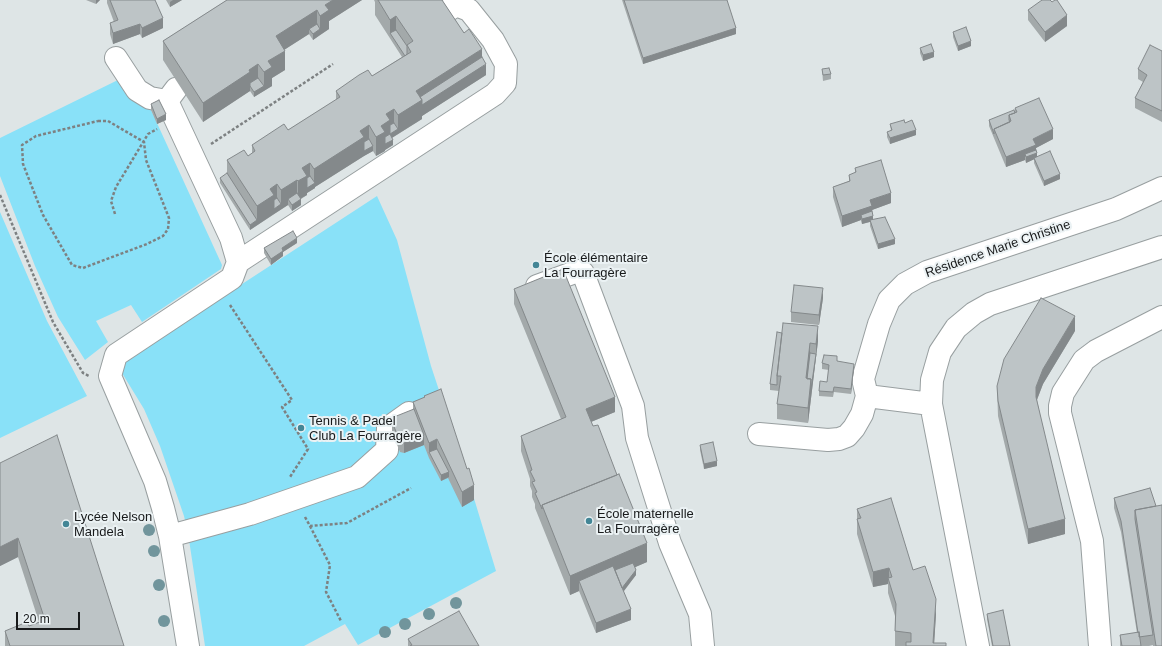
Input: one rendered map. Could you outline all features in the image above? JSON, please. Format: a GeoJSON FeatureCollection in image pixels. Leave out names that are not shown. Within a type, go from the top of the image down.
{"type":"FeatureCollection","features":[{"type":"Feature","properties":{"kind":"street"},"geometry":{"type":"LineString","coordinates":[[188,646],[170,536],[155,481],[110,376],[116,355],[232,278],[238,262],[495,94],[505,83],[506,64],[492,40],[470,10],[456,5],[444,13]]}},
{"type":"Feature","properties":{"kind":"street"},"geometry":{"type":"LineString","coordinates":[[116,58],[137,90],[150,98],[172,95],[231,238],[238,262]]}},
{"type":"Feature","properties":{"kind":"street","name":"Résidence Marie Christine"},"geometry":{"type":"LineString","coordinates":[[759,434],[828,440],[839,439],[846,436],[854,428],[862,414],[867,396],[863,379],[879,324],[889,300],[904,284],[927,272],[1116,209],[1162,188]]}},
{"type":"Feature","properties":{"kind":"street"},"geometry":{"type":"LineString","coordinates":[[978,646],[931,404],[932,380],[940,352],[956,328],[974,313],[990,304],[1162,247]]}},
{"type":"Feature","properties":{"kind":"street"},"geometry":{"type":"LineString","coordinates":[[515,294],[578,270],[582,273],[633,406],[637,438],[670,543],[700,614],[703,646]]}},
{"type":"Feature","properties":{"kind":"street"},"geometry":{"type":"LineString","coordinates":[[1100,646],[1092,541],[1060,413],[1060,406],[1063,393],[1084,360],[1096,351],[1162,317]]}},
{"type":"Feature","properties":{"kind":"street"},"geometry":{"type":"LineString","coordinates":[[867,396],[931,404]]}},
{"type":"Feature","properties":{"kind":"street"},"geometry":{"type":"LineString","coordinates":[[170,536],[188,533],[292,490],[358,477],[387,450],[388,428],[410,413]]}},
{"type":"Feature","properties":{"kind":"path"},"geometry":{"type":"LineString","coordinates":[[98,121],[108,121],[144,142],[146,160],[169,218],[168,229],[163,236],[147,244],[83,268],[72,265],[43,215],[23,164],[22,145],[36,136],[98,121]]}},
{"type":"Feature","properties":{"kind":"path"},"geometry":{"type":"LineString","coordinates":[[0,195],[52,322],[83,373],[97,382],[110,376]]}},
{"type":"Feature","properties":{"kind":"path"},"geometry":{"type":"LineString","coordinates":[[230,304],[292,400],[282,407],[308,449],[292,490],[330,565],[326,592],[341,621]]}},
{"type":"Feature","properties":{"kind":"path"},"geometry":{"type":"LineString","coordinates":[[310,526],[347,524],[411,488]]}},
{"type":"Feature","properties":{"kind":"shaded area"},"geometry":{"type":"Polygon","coordinates":[[[122,78],[151,110],[222,265],[221,269],[142,322],[131,305],[96,321],[108,342],[85,360],[58,317],[35,266],[0,176],[0,138],[122,78]]]}},
{"type":"Feature","properties":{"kind":"shaded area","name":"Tennis & Padel Club La Fourragère"},"geometry":{"type":"Polygon","coordinates":[[[377,196],[397,240],[431,366],[466,472],[496,571],[358,645],[345,624],[304,646],[205,646],[188,533],[184,516],[160,446],[144,409],[122,373],[121,363],[377,196]]]}},
{"type":"Feature","properties":{"kind":"shaded area"},"geometry":{"type":"Polygon","coordinates":[[[0,212],[47,321],[87,396],[0,438],[0,212]]]}},
{"type":"Feature","properties":{"kind":"building"},"geometry":{"type":"Polygon","coordinates":[[[110,0],[155,0],[163,18],[142,28],[140,24],[113,33],[110,23],[118,20],[110,0]]]}},
{"type":"Feature","properties":{"kind":"building"},"geometry":{"type":"Polygon","coordinates":[[[227,0],[333,0],[325,5],[329,10],[320,16],[317,10],[276,36],[285,51],[268,61],[272,67],[264,72],[258,64],[249,70],[250,72],[203,103],[163,41],[227,0]]]}},
{"type":"Feature","properties":{"kind":"building"},"geometry":{"type":"Polygon","coordinates":[[[378,0],[442,0],[464,33],[469,29],[482,49],[416,91],[422,100],[398,115],[394,109],[386,114],[390,120],[381,126],[385,132],[376,137],[369,125],[360,131],[364,137],[314,169],[310,163],[302,168],[307,176],[298,181],[297,180],[281,190],[277,184],[270,189],[274,195],[257,206],[227,160],[244,150],[248,156],[255,151],[252,145],[284,124],[288,130],[340,97],[336,91],[359,75],[368,70],[372,76],[411,52],[407,45],[413,41],[396,16],[390,20],[378,0]]]}},
{"type":"Feature","properties":{"kind":"building"},"geometry":{"type":"Polygon","coordinates":[[[624,0],[727,0],[736,28],[643,58],[624,0]]]}},
{"type":"Feature","properties":{"kind":"building"},"geometry":{"type":"Polygon","coordinates":[[[1042,0],[1050,0],[1052,2],[1057,0],[1067,15],[1045,32],[1028,10],[1042,0]]]}},
{"type":"Feature","properties":{"kind":"building"},"geometry":{"type":"Polygon","coordinates":[[[317,24],[320,29],[313,34],[309,29],[317,24]]]}},
{"type":"Feature","properties":{"kind":"building"},"geometry":{"type":"Polygon","coordinates":[[[966,27],[971,41],[958,46],[953,32],[966,27]]]}},
{"type":"Feature","properties":{"kind":"building"},"geometry":{"type":"Polygon","coordinates":[[[396,30],[407,46],[407,54],[405,56],[390,33],[396,30]]]}},
{"type":"Feature","properties":{"kind":"building"},"geometry":{"type":"Polygon","coordinates":[[[931,44],[934,52],[923,55],[920,48],[931,44]]]}},
{"type":"Feature","properties":{"kind":"building"},"geometry":{"type":"Polygon","coordinates":[[[1150,45],[1162,51],[1162,111],[1135,98],[1147,75],[1138,69],[1150,45]]]}},
{"type":"Feature","properties":{"kind":"building"},"geometry":{"type":"Polygon","coordinates":[[[482,57],[486,64],[422,105],[422,100],[420,97],[482,57]]]}},
{"type":"Feature","properties":{"kind":"building"},"geometry":{"type":"Polygon","coordinates":[[[829,68],[831,74],[823,75],[822,69],[829,68]]]}},
{"type":"Feature","properties":{"kind":"building"},"geometry":{"type":"Polygon","coordinates":[[[258,78],[264,86],[254,92],[250,86],[250,83],[258,78]]]}},
{"type":"Feature","properties":{"kind":"building"},"geometry":{"type":"Polygon","coordinates":[[[1039,98],[1053,129],[1033,139],[1036,145],[1006,157],[994,129],[1011,121],[1009,115],[1017,112],[1015,108],[1039,98]]]}},
{"type":"Feature","properties":{"kind":"building"},"geometry":{"type":"Polygon","coordinates":[[[159,100],[166,114],[157,119],[151,104],[159,100]]]}},
{"type":"Feature","properties":{"kind":"building"},"geometry":{"type":"Polygon","coordinates":[[[1014,110],[1015,113],[1009,115],[1010,122],[994,129],[994,134],[989,120],[1014,110]]]}},
{"type":"Feature","properties":{"kind":"building"},"geometry":{"type":"Polygon","coordinates":[[[904,120],[905,123],[912,120],[916,130],[890,138],[887,132],[892,130],[890,124],[904,120]]]}},
{"type":"Feature","properties":{"kind":"building"},"geometry":{"type":"Polygon","coordinates":[[[394,123],[398,129],[390,134],[390,125],[394,123]]]}},
{"type":"Feature","properties":{"kind":"building"},"geometry":{"type":"Polygon","coordinates":[[[390,134],[393,140],[385,144],[385,137],[390,134]]]}},
{"type":"Feature","properties":{"kind":"building"},"geometry":{"type":"Polygon","coordinates":[[[369,139],[373,146],[364,151],[364,142],[369,139]]]}},
{"type":"Feature","properties":{"kind":"building"},"geometry":{"type":"Polygon","coordinates":[[[1036,150],[1037,153],[1026,157],[1025,154],[1036,150]]]}},
{"type":"Feature","properties":{"kind":"building"},"geometry":{"type":"Polygon","coordinates":[[[1050,151],[1060,174],[1044,181],[1034,158],[1050,151]]]}},
{"type":"Feature","properties":{"kind":"building"},"geometry":{"type":"Polygon","coordinates":[[[881,160],[891,193],[870,200],[872,206],[842,216],[833,187],[850,181],[849,175],[856,172],[855,168],[881,160]]]}},
{"type":"Feature","properties":{"kind":"building"},"geometry":{"type":"Polygon","coordinates":[[[227,173],[257,220],[250,225],[220,178],[227,173]]]}},
{"type":"Feature","properties":{"kind":"building"},"geometry":{"type":"Polygon","coordinates":[[[310,176],[315,183],[307,188],[307,178],[310,176]]]}},
{"type":"Feature","properties":{"kind":"building"},"geometry":{"type":"Polygon","coordinates":[[[297,193],[301,199],[292,205],[288,199],[297,193]]]}},
{"type":"Feature","properties":{"kind":"building"},"geometry":{"type":"Polygon","coordinates":[[[277,198],[281,204],[274,209],[274,200],[277,198]]]}},
{"type":"Feature","properties":{"kind":"building"},"geometry":{"type":"Polygon","coordinates":[[[872,211],[873,216],[862,219],[861,215],[872,211]]]}},
{"type":"Feature","properties":{"kind":"building"},"geometry":{"type":"Polygon","coordinates":[[[885,217],[895,239],[878,244],[870,220],[885,217]]]}},
{"type":"Feature","properties":{"kind":"building"},"geometry":{"type":"Polygon","coordinates":[[[293,231],[297,238],[282,248],[283,251],[271,259],[264,248],[293,231]]]}},
{"type":"Feature","properties":{"kind":"building"},"geometry":{"type":"Polygon","coordinates":[[[563,269],[615,397],[586,409],[593,426],[598,425],[617,475],[542,505],[542,509],[535,493],[537,492],[532,482],[535,481],[530,471],[532,470],[521,436],[566,417],[514,289],[563,269]]]}},
{"type":"Feature","properties":{"kind":"building"},"geometry":{"type":"Polygon","coordinates":[[[794,285],[823,288],[819,315],[791,312],[794,285]]]}},
{"type":"Feature","properties":{"kind":"building"},"geometry":{"type":"Polygon","coordinates":[[[1041,298],[1075,316],[1043,369],[1036,387],[1036,397],[1065,519],[1028,529],[998,401],[997,386],[1004,359],[1041,298]]]}},
{"type":"Feature","properties":{"kind":"building"},"geometry":{"type":"Polygon","coordinates":[[[783,323],[818,326],[816,344],[810,343],[806,378],[811,379],[808,408],[777,404],[781,376],[777,376],[783,323]]]}},
{"type":"Feature","properties":{"kind":"building"},"geometry":{"type":"Polygon","coordinates":[[[777,332],[782,333],[777,385],[770,384],[777,332]]]}},
{"type":"Feature","properties":{"kind":"building"},"geometry":{"type":"Polygon","coordinates":[[[810,353],[816,354],[811,389],[811,379],[807,379],[810,353]]]}},
{"type":"Feature","properties":{"kind":"building"},"geometry":{"type":"Polygon","coordinates":[[[824,355],[837,356],[837,361],[854,364],[851,389],[834,387],[833,392],[819,391],[820,381],[827,382],[829,365],[822,363],[824,355]]]}},
{"type":"Feature","properties":{"kind":"building"},"geometry":{"type":"Polygon","coordinates":[[[441,389],[467,469],[469,468],[474,485],[462,492],[437,439],[429,443],[413,402],[441,389]]]}},
{"type":"Feature","properties":{"kind":"building"},"geometry":{"type":"Polygon","coordinates":[[[414,409],[424,435],[404,443],[400,441],[392,422],[394,417],[414,409]]]}},
{"type":"Feature","properties":{"kind":"building"},"geometry":{"type":"Polygon","coordinates":[[[57,435],[124,646],[10,646],[5,631],[27,622],[29,626],[45,620],[18,538],[0,547],[0,463],[57,435]]]}},
{"type":"Feature","properties":{"kind":"building"},"geometry":{"type":"Polygon","coordinates":[[[713,442],[717,461],[704,464],[700,445],[713,442]]]}},
{"type":"Feature","properties":{"kind":"building"},"geometry":{"type":"Polygon","coordinates":[[[437,449],[449,472],[441,475],[429,452],[437,449]]]}},
{"type":"Feature","properties":{"kind":"building"},"geometry":{"type":"Polygon","coordinates":[[[619,474],[647,543],[570,576],[542,505],[619,474]]]}},
{"type":"Feature","properties":{"kind":"building"},"geometry":{"type":"Polygon","coordinates":[[[1150,488],[1156,506],[1135,510],[1135,519],[1153,635],[1139,637],[1121,521],[1114,498],[1150,488]]]}},
{"type":"Feature","properties":{"kind":"building"},"geometry":{"type":"Polygon","coordinates":[[[891,498],[913,570],[925,566],[936,599],[933,643],[946,643],[946,646],[906,646],[906,642],[911,642],[911,633],[895,631],[896,604],[888,578],[892,577],[889,568],[873,572],[857,519],[861,518],[857,509],[891,498]]]}},
{"type":"Feature","properties":{"kind":"building"},"geometry":{"type":"Polygon","coordinates":[[[1162,505],[1162,646],[1156,646],[1135,510],[1162,505]]]}},
{"type":"Feature","properties":{"kind":"building"},"geometry":{"type":"Polygon","coordinates":[[[633,563],[636,570],[622,588],[615,570],[633,563]]]}},
{"type":"Feature","properties":{"kind":"building"},"geometry":{"type":"Polygon","coordinates":[[[613,566],[631,609],[596,623],[579,581],[613,566]]]}},
{"type":"Feature","properties":{"kind":"building"},"geometry":{"type":"Polygon","coordinates":[[[1003,610],[1010,646],[993,646],[987,614],[1003,610]]]}},
{"type":"Feature","properties":{"kind":"building"},"geometry":{"type":"Polygon","coordinates":[[[459,611],[479,646],[410,646],[412,645],[408,639],[459,611]]]}},
{"type":"Feature","properties":{"kind":"building"},"geometry":{"type":"Polygon","coordinates":[[[1139,632],[1141,646],[1122,646],[1120,635],[1139,632]]]}},
{"type":"Feature","properties":{"kind":"place","name":"École élémentaire La Fourragère"},"geometry":{"type":"Point","coordinates":[536,265]}},
{"type":"Feature","properties":{"kind":"place","name":"Tennis & Padel Club La Fourragère"},"geometry":{"type":"Point","coordinates":[301,428]}},
{"type":"Feature","properties":{"kind":"place","name":"École maternelle La Fourragère"},"geometry":{"type":"Point","coordinates":[589,521]}},
{"type":"Feature","properties":{"kind":"place","name":"Lycée Nelson Mandela"},"geometry":{"type":"Point","coordinates":[66,524]}}]}
